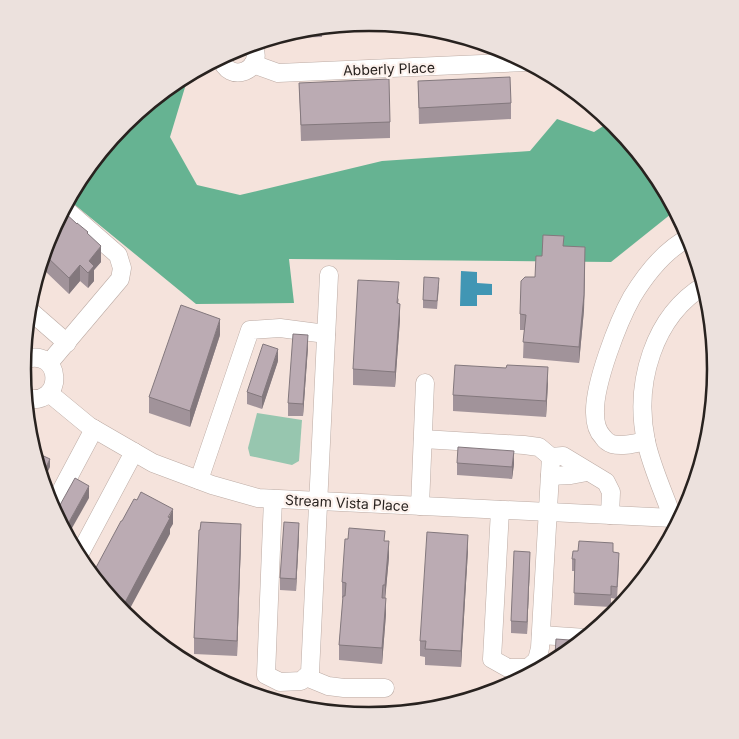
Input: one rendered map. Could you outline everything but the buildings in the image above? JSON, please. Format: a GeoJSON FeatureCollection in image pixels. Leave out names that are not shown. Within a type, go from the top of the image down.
{"type":"FeatureCollection","features":[{"type":"Feature","properties":{"kind":"street"},"geometry":{"type":"LineString","coordinates":[[223,64],[233,72],[245,72],[253,64],[255,51]]}},
{"type":"Feature","properties":{"kind":"street","name":"Abberly Place"},"geometry":{"type":"LineString","coordinates":[[253,64],[278,73],[512,63]]}},
{"type":"Feature","properties":{"kind":"street"},"geometry":{"type":"LineString","coordinates":[[49,363],[120,279],[122,268],[118,255],[70,213]]}},
{"type":"Feature","properties":{"kind":"street"},"geometry":{"type":"LineString","coordinates":[[646,441],[630,444],[611,444],[605,439],[598,431],[594,413],[597,394],[610,347],[632,298],[653,267],[683,242]]}},
{"type":"Feature","properties":{"kind":"street"},"geometry":{"type":"LineString","coordinates":[[273,499],[266,675],[280,682],[301,681],[310,673],[329,275]]}},
{"type":"Feature","properties":{"kind":"street"},"geometry":{"type":"LineString","coordinates":[[675,515],[646,441],[642,415],[645,379],[650,355],[660,332],[673,313],[698,290]]}},
{"type":"Feature","properties":{"kind":"street"},"geometry":{"type":"LineString","coordinates":[[36,316],[66,343]]}},
{"type":"Feature","properties":{"kind":"street"},"geometry":{"type":"LineString","coordinates":[[199,480],[250,330],[280,328],[326,334]]}},
{"type":"Feature","properties":{"kind":"street"},"geometry":{"type":"LineString","coordinates":[[32,358],[37,357],[49,363],[55,377],[49,393],[38,399],[33,399]]}},
{"type":"Feature","properties":{"kind":"street"},"geometry":{"type":"LineString","coordinates":[[420,506],[425,384]]}},
{"type":"Feature","properties":{"kind":"street","name":"Stream Vista Place"},"geometry":{"type":"LineString","coordinates":[[49,393],[94,429],[153,463],[199,480],[258,498],[610,515],[672,521]]}},
{"type":"Feature","properties":{"kind":"street"},"geometry":{"type":"LineString","coordinates":[[57,499],[94,429]]}},
{"type":"Feature","properties":{"kind":"street"},"geometry":{"type":"LineString","coordinates":[[423,440],[539,447],[551,458]]}},
{"type":"Feature","properties":{"kind":"street"},"geometry":{"type":"LineString","coordinates":[[83,548],[134,452]]}},
{"type":"Feature","properties":{"kind":"street"},"geometry":{"type":"LineString","coordinates":[[551,458],[563,456],[606,482],[610,492],[610,515]]}},
{"type":"Feature","properties":{"kind":"street"},"geometry":{"type":"LineString","coordinates":[[500,510],[492,659],[508,668],[528,668],[537,660],[540,648],[551,458]]}},
{"type":"Feature","properties":{"kind":"street"},"geometry":{"type":"LineString","coordinates":[[550,476],[587,472]]}},
{"type":"Feature","properties":{"kind":"street"},"geometry":{"type":"LineString","coordinates":[[541,635],[576,637]]}},
{"type":"Feature","properties":{"kind":"street"},"geometry":{"type":"LineString","coordinates":[[306,677],[328,686],[385,688]]}},
{"type":"Feature","properties":{"kind":"green space"},"geometry":{"type":"Polygon","coordinates":[[[185,86],[170,137],[197,185],[240,195],[382,161],[530,151],[557,119],[594,132],[604,125],[638,164],[670,215],[611,262],[289,259],[294,303],[196,304],[75,205],[88,182],[115,146],[146,115],[185,86]]]}},
{"type":"Feature","properties":{"kind":"green space"},"geometry":{"type":"Polygon","coordinates":[[[257,413],[302,420],[299,461],[292,465],[250,456],[248,448],[257,413]]]}},
{"type":"Feature","properties":{"kind":"water"},"geometry":{"type":"Polygon","coordinates":[[[461,271],[477,272],[477,283],[492,284],[492,295],[477,295],[477,306],[460,306],[461,271]]]}}]}
